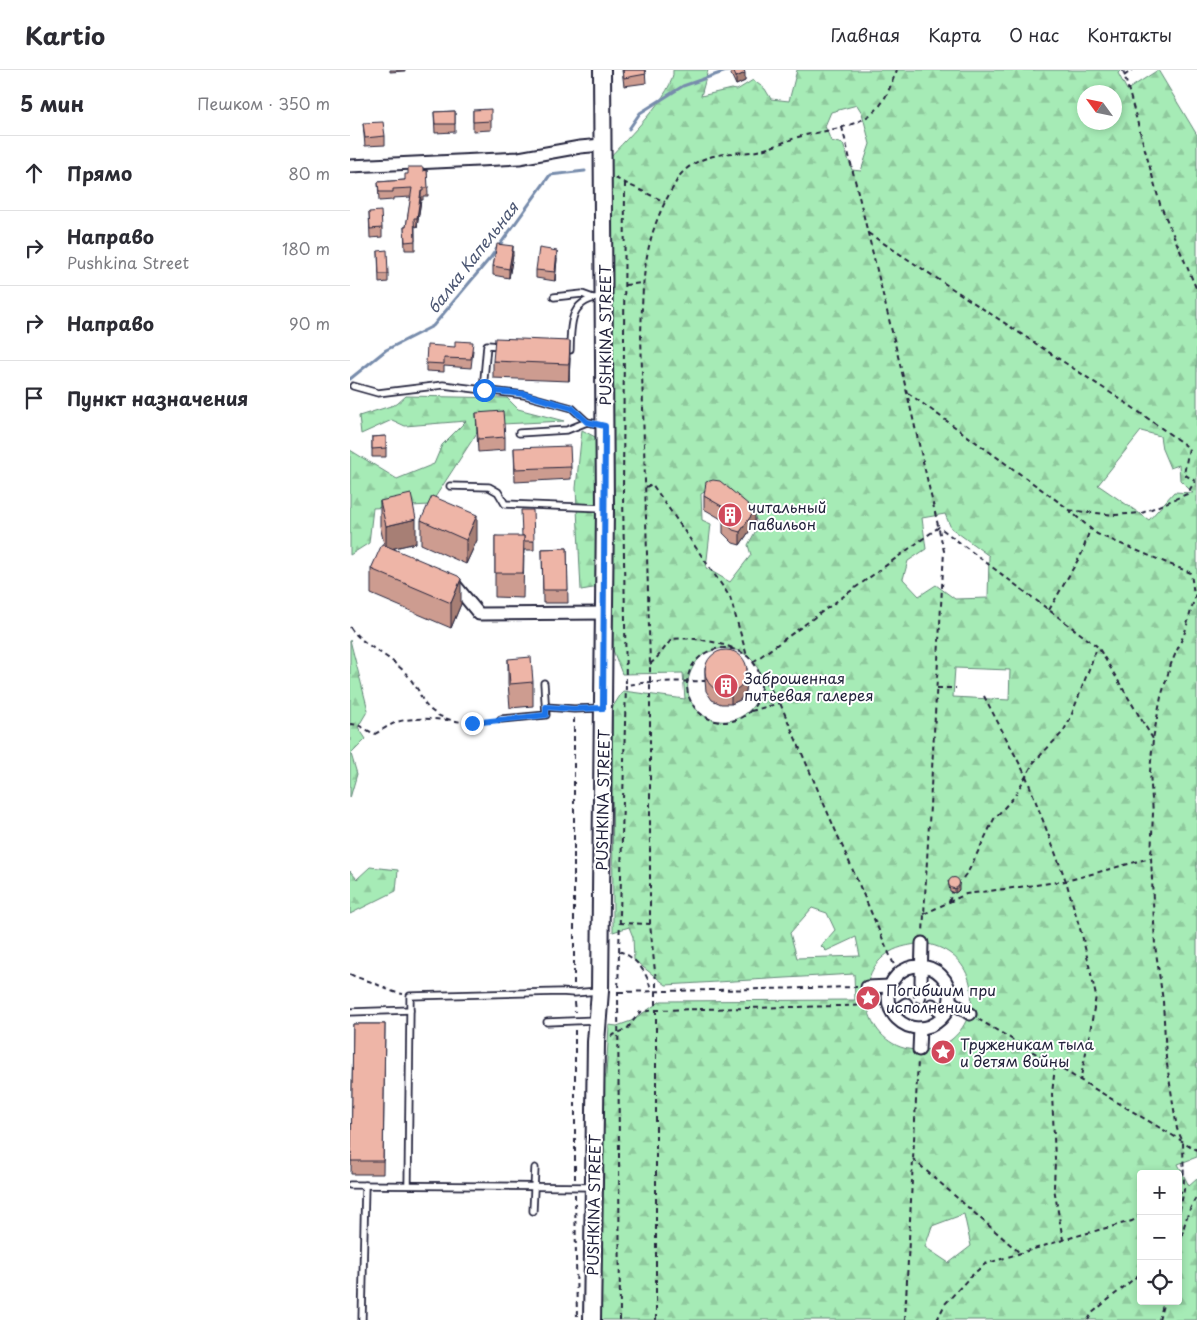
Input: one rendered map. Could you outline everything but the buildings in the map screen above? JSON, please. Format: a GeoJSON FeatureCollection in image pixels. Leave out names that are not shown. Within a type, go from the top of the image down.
{"type":"FeatureCollection","features":[{"type":"Feature","properties":{"kind":"street","name":"PUSHKINA STREET"},"geometry":{"type":"LineString","coordinates":[[592,1320],[596,1042],[600,991],[606,508],[605,426],[599,297],[602,70]]}},
{"type":"Feature","properties":{"kind":"street"},"geometry":{"type":"LineString","coordinates":[[350,166],[519,158],[580,147],[602,147]]}},
{"type":"Feature","properties":{"kind":"street"},"geometry":{"type":"LineString","coordinates":[[441,579],[456,586],[479,614],[605,613]]}},
{"type":"Feature","properties":{"kind":"street"},"geometry":{"type":"LineString","coordinates":[[922,943],[922,987]]}},
{"type":"Feature","properties":{"kind":"street"},"geometry":{"type":"LineString","coordinates":[[922,966],[930,967],[944,977],[948,984],[950,1001],[945,1014],[934,1024],[920,1028],[904,1024],[891,1009],[888,992],[898,974],[909,967],[922,966]]}},
{"type":"Feature","properties":{"kind":"street"},"geometry":{"type":"LineString","coordinates":[[866,987],[890,986]]}},
{"type":"Feature","properties":{"kind":"street"},"geometry":{"type":"LineString","coordinates":[[950,1001],[970,1014]]}},
{"type":"Feature","properties":{"kind":"street"},"geometry":{"type":"LineString","coordinates":[[891,1009],[906,1004]]}},
{"type":"Feature","properties":{"kind":"street"},"geometry":{"type":"LineString","coordinates":[[932,1005],[945,1014]]}},
{"type":"Feature","properties":{"kind":"street"},"geometry":{"type":"LineString","coordinates":[[919,1050],[920,1028]]}},
{"type":"Feature","properties":{"kind":"lane"},"geometry":{"type":"LineString","coordinates":[[554,297],[582,294],[599,297]]}},
{"type":"Feature","properties":{"kind":"lane"},"geometry":{"type":"LineString","coordinates":[[560,349],[570,350],[572,316],[579,307],[599,297]]}},
{"type":"Feature","properties":{"kind":"lane"},"geometry":{"type":"LineString","coordinates":[[484,390],[487,345],[505,346]]}},
{"type":"Feature","properties":{"kind":"lane"},"geometry":{"type":"LineString","coordinates":[[353,386],[378,393],[444,385],[524,394],[572,408],[587,422],[605,426]]}},
{"type":"Feature","properties":{"kind":"lane"},"geometry":{"type":"LineString","coordinates":[[520,433],[567,430],[587,422]]}},
{"type":"Feature","properties":{"kind":"lane"},"geometry":{"type":"LineString","coordinates":[[450,486],[489,487],[498,492],[505,504],[606,508]]}},
{"type":"Feature","properties":{"kind":"lane"},"geometry":{"type":"LineString","coordinates":[[501,719],[546,715],[544,683]]}},
{"type":"Feature","properties":{"kind":"lane"},"geometry":{"type":"LineString","coordinates":[[546,707],[574,709],[603,708]]}},
{"type":"Feature","properties":{"kind":"lane"},"geometry":{"type":"LineString","coordinates":[[408,1185],[410,996],[600,991]]}},
{"type":"Feature","properties":{"kind":"lane"},"geometry":{"type":"LineString","coordinates":[[350,1012],[410,1010]]}},
{"type":"Feature","properties":{"kind":"lane"},"geometry":{"type":"LineString","coordinates":[[547,1022],[599,1020]]}},
{"type":"Feature","properties":{"kind":"lane"},"geometry":{"type":"LineString","coordinates":[[533,1211],[535,1168]]}},
{"type":"Feature","properties":{"kind":"lane"},"geometry":{"type":"LineString","coordinates":[[362,1320],[364,1184]]}},
{"type":"Feature","properties":{"kind":"lane"},"geometry":{"type":"LineString","coordinates":[[350,1185],[594,1187]]}},
{"type":"Feature","properties":{"kind":"path"},"geometry":{"type":"LineString","coordinates":[[656,1320],[656,993],[650,924],[650,665],[641,334],[642,283],[647,253],[653,231],[665,202],[682,173],[697,161],[733,152],[751,152],[798,137],[855,123],[875,111],[885,99],[897,70]]}},
{"type":"Feature","properties":{"kind":"path"},"geometry":{"type":"LineString","coordinates":[[1123,70],[1160,204],[1197,290]]}},
{"type":"Feature","properties":{"kind":"path"},"geometry":{"type":"LineString","coordinates":[[1124,76],[1132,70]]}},
{"type":"Feature","properties":{"kind":"path"},"geometry":{"type":"LineString","coordinates":[[842,127],[908,392],[944,551],[922,943]]}},
{"type":"Feature","properties":{"kind":"path"},"geometry":{"type":"LineString","coordinates":[[602,172],[665,202]]}},
{"type":"Feature","properties":{"kind":"path"},"geometry":{"type":"LineString","coordinates":[[620,1320],[618,992],[626,685],[623,494],[625,183]]}},
{"type":"Feature","properties":{"kind":"path"},"geometry":{"type":"LineString","coordinates":[[868,233],[1132,407],[1189,448],[1184,474],[1196,481],[1187,494],[1142,513],[1114,515],[1068,510]]}},
{"type":"Feature","properties":{"kind":"path"},"geometry":{"type":"LineString","coordinates":[[624,286],[642,283]]}},
{"type":"Feature","properties":{"kind":"path"},"geometry":{"type":"LineString","coordinates":[[908,392],[1068,510],[1097,534],[1191,573],[1195,597]]}},
{"type":"Feature","properties":{"kind":"path"},"geometry":{"type":"LineString","coordinates":[[646,487],[652,484],[730,597],[747,656]]}},
{"type":"Feature","properties":{"kind":"path"},"geometry":{"type":"LineString","coordinates":[[939,528],[1098,647],[1153,739]]}},
{"type":"Feature","properties":{"kind":"path"},"geometry":{"type":"LineString","coordinates":[[753,662],[939,528]]}},
{"type":"Feature","properties":{"kind":"path"},"geometry":{"type":"LineString","coordinates":[[1049,610],[1082,553],[1090,528]]}},
{"type":"Feature","properties":{"kind":"path"},"geometry":{"type":"LineString","coordinates":[[1179,1215],[1184,1190],[1183,1142],[1177,1129],[1166,1058],[1163,1001],[1155,946],[1152,857],[1153,813],[1150,772],[1153,739],[1161,697],[1171,664],[1185,632],[1197,589]]}},
{"type":"Feature","properties":{"kind":"path"},"geometry":{"type":"LineString","coordinates":[[350,627],[365,642],[399,666],[418,690],[425,704],[439,715],[452,720]]}},
{"type":"Feature","properties":{"kind":"path"},"geometry":{"type":"LineString","coordinates":[[650,665],[659,657],[672,639],[686,638],[718,643],[739,651],[753,662],[780,703],[898,974]]}},
{"type":"Feature","properties":{"kind":"path"},"geometry":{"type":"LineString","coordinates":[[962,878],[969,870],[994,819],[1014,797],[1034,762],[1063,732],[1070,719],[1098,647]]}},
{"type":"Feature","properties":{"kind":"path"},"geometry":{"type":"LineString","coordinates":[[739,651],[722,648],[706,653],[693,665],[687,681],[688,694],[694,706],[702,715],[714,720],[727,722],[740,719],[750,711],[758,700],[761,687],[760,674]]}},
{"type":"Feature","properties":{"kind":"path"},"geometry":{"type":"LineString","coordinates":[[626,685],[650,682],[705,681]]}},
{"type":"Feature","properties":{"kind":"path"},"geometry":{"type":"LineString","coordinates":[[937,688],[956,688]]}},
{"type":"Feature","properties":{"kind":"path"},"geometry":{"type":"LineString","coordinates":[[984,696],[1026,776],[1066,881],[1083,939],[1096,996],[1090,1038],[1080,1081]]}},
{"type":"Feature","properties":{"kind":"path"},"geometry":{"type":"LineString","coordinates":[[750,711],[780,703]]}},
{"type":"Feature","properties":{"kind":"path"},"geometry":{"type":"LineString","coordinates":[[350,724],[359,724],[367,731],[375,734],[396,722],[411,720],[429,718],[472,723],[501,719]]}},
{"type":"Feature","properties":{"kind":"path"},"geometry":{"type":"LineString","coordinates":[[924,914],[966,894],[1066,881],[1152,857]]}},
{"type":"Feature","properties":{"kind":"path"},"geometry":{"type":"LineString","coordinates":[[950,902],[954,887]]}},
{"type":"Feature","properties":{"kind":"path"},"geometry":{"type":"LineString","coordinates":[[619,923],[650,924]]}},
{"type":"Feature","properties":{"kind":"path"},"geometry":{"type":"LineString","coordinates":[[619,951],[631,958],[646,974],[650,983],[651,993]]}},
{"type":"Feature","properties":{"kind":"path"},"geometry":{"type":"LineString","coordinates":[[350,974],[360,980],[375,983],[396,993],[410,996]]}},
{"type":"Feature","properties":{"kind":"path"},"geometry":{"type":"LineString","coordinates":[[618,992],[656,993],[866,987]]}},
{"type":"Feature","properties":{"kind":"path"},"geometry":{"type":"LineString","coordinates":[[922,987],[926,998],[918,1003],[913,996],[922,987]]}},
{"type":"Feature","properties":{"kind":"path"},"geometry":{"type":"LineString","coordinates":[[618,1033],[627,1029],[640,1012],[656,1010],[891,1009]]}},
{"type":"Feature","properties":{"kind":"path"},"geometry":{"type":"LineString","coordinates":[[970,1014],[1197,1150]]}},
{"type":"Feature","properties":{"kind":"path"},"geometry":{"type":"LineString","coordinates":[[905,1320],[919,1050]]}},
{"type":"Feature","properties":{"kind":"path"},"geometry":{"type":"LineString","coordinates":[[1055,1066],[1052,1094],[1055,1159],[1054,1188],[1063,1240]]}},
{"type":"Feature","properties":{"kind":"path"},"geometry":{"type":"LineString","coordinates":[[913,1158],[1020,1253]]}},
{"type":"Feature","properties":{"kind":"path"},"geometry":{"type":"LineString","coordinates":[[1182,1235],[1188,1210],[1197,1196]]}},
{"type":"Feature","properties":{"kind":"path"},"geometry":{"type":"LineString","coordinates":[[937,1320],[945,1304],[985,1264],[1137,1218]]}},
{"type":"Feature","properties":{"kind":"path"},"geometry":{"type":"LineString","coordinates":[[1088,1320],[1092,1313],[1137,1276]]}},
{"type":"Feature","properties":{"kind":"path"},"geometry":{"type":"LineString","coordinates":[[1159,1320],[1163,1305]]}},
{"type":"Feature","properties":{"kind":"green space"},"geometry":{"type":"Polygon","coordinates":[[[673,70],[708,70],[701,96],[731,89],[737,90],[753,80],[765,89],[771,99],[789,101],[797,70],[1121,70],[1118,73],[1127,90],[1158,70],[1197,135],[1197,1157],[1178,1164],[1181,1170],[1137,1170],[1137,1305],[1182,1305],[1182,1172],[1189,1186],[1197,1179],[1197,1320],[600,1320],[600,1089],[606,1075],[609,1025],[617,1026],[631,1021],[661,1001],[855,1000],[854,974],[666,985],[634,960],[633,937],[629,927],[613,932],[612,708],[623,691],[685,699],[683,673],[622,674],[613,650],[610,157],[637,128],[667,90],[672,79],[673,70]],[[857,105],[831,112],[825,126],[831,141],[843,144],[852,170],[861,171],[870,144],[862,113],[857,105]],[[1141,431],[1098,485],[1149,520],[1174,492],[1193,493],[1180,480],[1179,465],[1170,468],[1162,449],[1160,436],[1141,431]],[[711,488],[701,494],[702,520],[711,524],[706,568],[730,582],[751,555],[748,545],[760,523],[721,490],[711,488]],[[945,514],[922,518],[926,549],[908,561],[903,579],[919,596],[936,585],[955,599],[988,598],[989,556],[951,528],[945,514]],[[722,648],[708,652],[699,659],[691,671],[688,685],[688,692],[695,708],[708,718],[719,721],[733,720],[745,714],[753,706],[759,695],[761,683],[759,671],[752,660],[741,652],[722,648]],[[955,668],[953,697],[1009,700],[1010,670],[955,668]],[[812,908],[790,933],[797,958],[860,956],[856,937],[826,951],[821,946],[835,930],[827,913],[812,908]],[[922,943],[894,950],[877,963],[870,976],[867,991],[872,1021],[881,1034],[893,1044],[908,1049],[933,1049],[952,1039],[965,1024],[971,1005],[970,984],[962,966],[946,951],[922,943]],[[964,1214],[932,1226],[925,1247],[949,1263],[971,1246],[964,1214]]]}},
{"type":"Feature","properties":{"kind":"green space"},"geometry":{"type":"Polygon","coordinates":[[[406,396],[507,398],[518,409],[564,421],[482,425],[430,505],[373,508],[369,543],[350,555],[350,450],[397,479],[434,464],[442,445],[466,421],[405,426],[392,420],[361,434],[359,416],[397,404],[406,396]]]}},
{"type":"Feature","properties":{"kind":"green space"},"geometry":{"type":"Polygon","coordinates":[[[582,430],[597,438],[599,587],[581,590],[576,488],[582,430]]]}},
{"type":"Feature","properties":{"kind":"green space"},"geometry":{"type":"Polygon","coordinates":[[[350,640],[368,710],[358,727],[366,739],[351,754],[357,774],[350,798],[350,640]]]}},
{"type":"Feature","properties":{"kind":"green space"},"geometry":{"type":"Polygon","coordinates":[[[370,867],[398,870],[396,891],[350,914],[350,871],[357,879],[370,867]]]}},
{"type":"Feature","properties":{"kind":"waterway","name":"балка Капельная"},"geometry":{"type":"LineString","coordinates":[[629,129],[640,113],[683,86],[729,70]]}},
{"type":"Feature","properties":{"kind":"waterway","name":"балка Капельная"},"geometry":{"type":"LineString","coordinates":[[350,379],[386,350],[433,326],[491,257],[550,175],[585,171]]}},
{"type":"Feature","properties":{"kind":"place","name":"читальный павильон"},"geometry":{"type":"Point","coordinates":[730,515]}},
{"type":"Feature","properties":{"kind":"place","name":"Заброшенная питьевая галерея"},"geometry":{"type":"Point","coordinates":[726,686]}},
{"type":"Feature","properties":{"kind":"place","name":"Погибшим при исполнении"},"geometry":{"type":"Point","coordinates":[868,998]}},
{"type":"Feature","properties":{"kind":"place","name":"Труженикам тыла и детям войны"},"geometry":{"type":"Point","coordinates":[943,1052]}},
{"type":"Feature","properties":{"kind":"route"},"geometry":{"type":"LineString","coordinates":[[472,723],[546,715],[546,707],[574,709],[603,708],[606,508],[605,426],[587,422],[572,408],[524,394],[484,390]]}}]}
